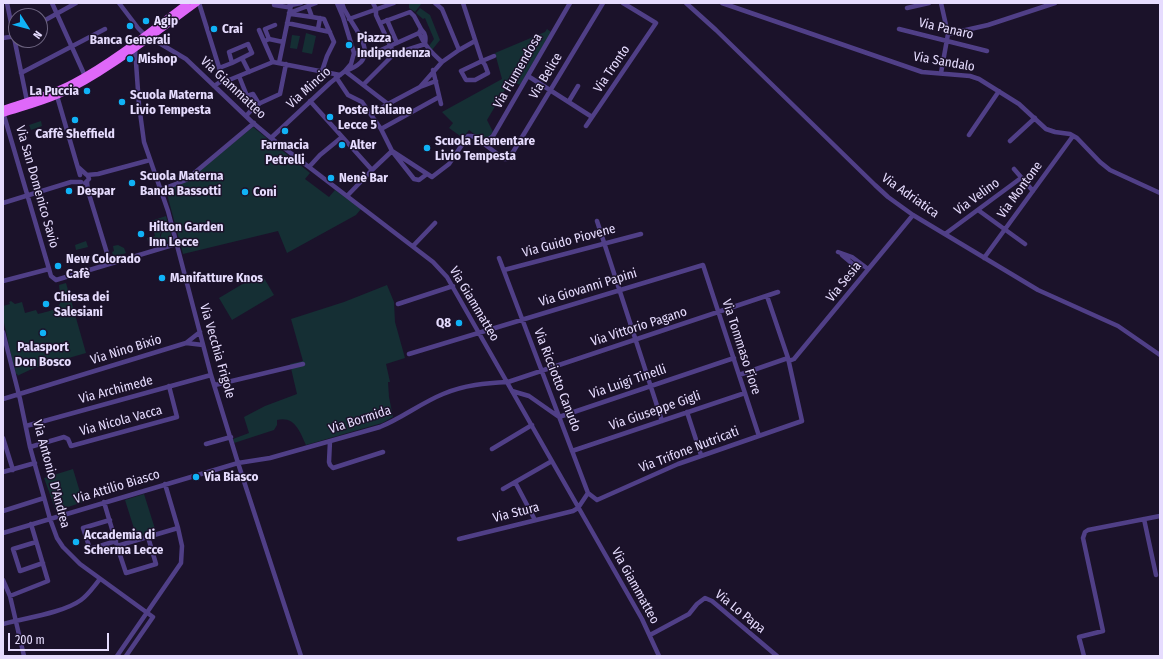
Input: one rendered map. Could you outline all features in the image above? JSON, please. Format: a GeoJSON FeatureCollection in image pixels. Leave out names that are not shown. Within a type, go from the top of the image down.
{"type":"FeatureCollection","features":[{"type":"Feature","properties":{"kind":"main road"},"geometry":{"type":"LineString","coordinates":[[3,113],[57,96],[87,80],[135,48],[147,35],[187,3]]}},
{"type":"Feature","properties":{"kind":"main road"},"geometry":{"type":"LineString","coordinates":[[3,109],[60,89],[85,76],[198,3]]}},
{"type":"Feature","properties":{"kind":"street"},"geometry":{"type":"LineString","coordinates":[[52,3],[85,76]]}},
{"type":"Feature","properties":{"kind":"street"},"geometry":{"type":"LineString","coordinates":[[48,18],[76,3]]}},
{"type":"Feature","properties":{"kind":"street","name":"Via Giammatteo"},"geometry":{"type":"LineString","coordinates":[[119,3],[138,28],[186,59],[271,138],[413,246],[441,270],[453,286],[508,382],[650,635],[659,656]]}},
{"type":"Feature","properties":{"kind":"street"},"geometry":{"type":"LineString","coordinates":[[198,3],[223,80]]}},
{"type":"Feature","properties":{"kind":"street"},"geometry":{"type":"LineString","coordinates":[[274,3],[274,5],[286,7],[289,4],[301,3]]}},
{"type":"Feature","properties":{"kind":"street"},"geometry":{"type":"LineString","coordinates":[[289,13],[316,3]]}},
{"type":"Feature","properties":{"kind":"street"},"geometry":{"type":"LineString","coordinates":[[337,3],[355,53],[351,64],[345,71]]}},
{"type":"Feature","properties":{"kind":"street"},"geometry":{"type":"LineString","coordinates":[[342,3],[349,19],[360,36],[365,51],[363,60],[356,67],[345,71]]}},
{"type":"Feature","properties":{"kind":"street"},"geometry":{"type":"LineString","coordinates":[[373,3],[376,9],[376,15],[394,54]]}},
{"type":"Feature","properties":{"kind":"street"},"geometry":{"type":"LineString","coordinates":[[349,19],[394,3]]}},
{"type":"Feature","properties":{"kind":"street"},"geometry":{"type":"LineString","coordinates":[[435,3],[442,9],[459,50]]}},
{"type":"Feature","properties":{"kind":"street"},"geometry":{"type":"LineString","coordinates":[[463,3],[475,42],[482,61],[488,73],[475,80],[466,80],[461,71],[482,61],[494,56]]}},
{"type":"Feature","properties":{"kind":"street","name":"Via Flumendosa"},"geometry":{"type":"LineString","coordinates":[[481,142],[485,142],[494,136],[570,3]]}},
{"type":"Feature","properties":{"kind":"street","name":"Via Belice"},"geometry":{"type":"LineString","coordinates":[[481,142],[504,159],[510,157],[603,3]]}},
{"type":"Feature","properties":{"kind":"street"},"geometry":{"type":"LineString","coordinates":[[623,3],[630,5]]}},
{"type":"Feature","properties":{"kind":"street","name":"Via Adriatica"},"geometry":{"type":"LineString","coordinates":[[686,3],[716,30],[888,197],[945,234],[1038,290],[1118,326],[1160,355]]}},
{"type":"Feature","properties":{"kind":"street","name":"Via Sandalo"},"geometry":{"type":"LineString","coordinates":[[722,3],[922,72],[974,77],[1019,104],[1050,131],[1073,136],[1081,141],[1100,162],[1110,170],[1160,193]]}},
{"type":"Feature","properties":{"kind":"street"},"geometry":{"type":"LineString","coordinates":[[907,8],[929,3]]}},
{"type":"Feature","properties":{"kind":"street"},"geometry":{"type":"LineString","coordinates":[[941,3],[948,40],[941,73]]}},
{"type":"Feature","properties":{"kind":"street"},"geometry":{"type":"LineString","coordinates":[[948,34],[988,25],[1055,3]]}},
{"type":"Feature","properties":{"kind":"street"},"geometry":{"type":"LineString","coordinates":[[279,62],[289,13],[289,4]]}},
{"type":"Feature","properties":{"kind":"street","name":"Via Tronto"},"geometry":{"type":"LineString","coordinates":[[586,126],[656,23],[630,5]]}},
{"type":"Feature","properties":{"kind":"street"},"geometry":{"type":"LineString","coordinates":[[308,6],[312,17]]}},
{"type":"Feature","properties":{"kind":"street"},"geometry":{"type":"LineString","coordinates":[[380,23],[410,12],[414,16],[428,49],[442,62]]}},
{"type":"Feature","properties":{"kind":"street"},"geometry":{"type":"LineString","coordinates":[[289,13],[324,19],[334,42],[322,71]]}},
{"type":"Feature","properties":{"kind":"street"},"geometry":{"type":"LineString","coordinates":[[318,30],[320,18]]}},
{"type":"Feature","properties":{"kind":"street"},"geometry":{"type":"LineString","coordinates":[[387,20],[397,43]]}},
{"type":"Feature","properties":{"kind":"street"},"geometry":{"type":"LineString","coordinates":[[287,24],[330,32]]}},
{"type":"Feature","properties":{"kind":"street"},"geometry":{"type":"LineString","coordinates":[[269,39],[265,29],[275,25]]}},
{"type":"Feature","properties":{"kind":"street"},"geometry":{"type":"LineString","coordinates":[[21,73],[105,29]]}},
{"type":"Feature","properties":{"kind":"street","name":"Via Panaro"},"geometry":{"type":"LineString","coordinates":[[899,29],[987,50]]}},
{"type":"Feature","properties":{"kind":"street"},"geometry":{"type":"LineString","coordinates":[[259,30],[273,62]]}},
{"type":"Feature","properties":{"kind":"street"},"geometry":{"type":"LineString","coordinates":[[355,53],[365,51],[372,54],[420,31]]}},
{"type":"Feature","properties":{"kind":"street"},"geometry":{"type":"LineString","coordinates":[[264,41],[269,39],[283,42]]}},
{"type":"Feature","properties":{"kind":"street"},"geometry":{"type":"LineString","coordinates":[[420,87],[433,70],[442,62],[459,50],[475,42]]}},
{"type":"Feature","properties":{"kind":"street"},"geometry":{"type":"LineString","coordinates":[[219,68],[232,63],[252,53],[248,44],[229,52],[232,63]]}},
{"type":"Feature","properties":{"kind":"street"},"geometry":{"type":"LineString","coordinates":[[364,84],[394,54],[425,44]]}},
{"type":"Feature","properties":{"kind":"street"},"geometry":{"type":"LineString","coordinates":[[17,48],[27,101]]}},
{"type":"Feature","properties":{"kind":"street","name":"Via Vecchia Frigole"},"geometry":{"type":"LineString","coordinates":[[135,48],[144,142],[168,211],[211,375],[301,656]]}},
{"type":"Feature","properties":{"kind":"street"},"geometry":{"type":"LineString","coordinates":[[242,58],[249,72]]}},
{"type":"Feature","properties":{"kind":"street"},"geometry":{"type":"LineString","coordinates":[[214,86],[223,80],[229,80],[273,62],[322,71],[336,78],[348,95],[362,102],[381,129],[392,151],[414,179],[419,180],[427,174]]}},
{"type":"Feature","properties":{"kind":"street"},"geometry":{"type":"LineString","coordinates":[[246,116],[259,104],[280,94],[286,64]]}},
{"type":"Feature","properties":{"kind":"street"},"geometry":{"type":"LineString","coordinates":[[433,70],[441,104]]}},
{"type":"Feature","properties":{"kind":"street"},"geometry":{"type":"LineString","coordinates":[[322,71],[336,78]]}},
{"type":"Feature","properties":{"kind":"street"},"geometry":{"type":"LineString","coordinates":[[345,71],[364,84],[388,104]]}},
{"type":"Feature","properties":{"kind":"street","name":"Via Mincio"},"geometry":{"type":"LineString","coordinates":[[271,138],[310,101],[345,71]]}},
{"type":"Feature","properties":{"kind":"street"},"geometry":{"type":"LineString","coordinates":[[238,76],[247,96],[253,94],[259,104]]}},
{"type":"Feature","properties":{"kind":"street"},"geometry":{"type":"LineString","coordinates":[[528,76],[592,117]]}},
{"type":"Feature","properties":{"kind":"street"},"geometry":{"type":"LineString","coordinates":[[371,115],[420,87],[436,82]]}},
{"type":"Feature","properties":{"kind":"street"},"geometry":{"type":"LineString","coordinates":[[569,101],[578,86]]}},
{"type":"Feature","properties":{"kind":"street"},"geometry":{"type":"LineString","coordinates":[[969,135],[999,91]]}},
{"type":"Feature","properties":{"kind":"street"},"geometry":{"type":"LineString","coordinates":[[57,96],[77,165],[84,178],[110,264]]}},
{"type":"Feature","properties":{"kind":"street"},"geometry":{"type":"LineString","coordinates":[[381,129],[440,97]]}},
{"type":"Feature","properties":{"kind":"street"},"geometry":{"type":"LineString","coordinates":[[310,101],[372,170]]}},
{"type":"Feature","properties":{"kind":"street","name":"Via San Domenico Savio"},"geometry":{"type":"LineString","coordinates":[[3,113],[49,269]]}},
{"type":"Feature","properties":{"kind":"street"},"geometry":{"type":"LineString","coordinates":[[1010,141],[1035,118]]}},
{"type":"Feature","properties":{"kind":"street"},"geometry":{"type":"LineString","coordinates":[[160,190],[186,180],[254,123]]}},
{"type":"Feature","properties":{"kind":"street"},"geometry":{"type":"LineString","coordinates":[[392,151],[432,177],[449,164],[468,136],[471,136],[481,142]]}},
{"type":"Feature","properties":{"kind":"street","name":"Via Montone"},"geometry":{"type":"LineString","coordinates":[[984,258],[1073,136]]}},
{"type":"Feature","properties":{"kind":"street"},"geometry":{"type":"LineString","coordinates":[[309,167],[320,155],[342,137]]}},
{"type":"Feature","properties":{"kind":"street"},"geometry":{"type":"LineString","coordinates":[[347,196],[358,182],[392,151]]}},
{"type":"Feature","properties":{"kind":"street"},"geometry":{"type":"LineString","coordinates":[[3,203],[84,178],[150,160]]}},
{"type":"Feature","properties":{"kind":"street"},"geometry":{"type":"LineString","coordinates":[[1014,169],[1032,191]]}},
{"type":"Feature","properties":{"kind":"street","name":"Via Velino"},"geometry":{"type":"LineString","coordinates":[[945,234],[1021,178]]}},
{"type":"Feature","properties":{"kind":"street"},"geometry":{"type":"LineString","coordinates":[[978,210],[1025,244]]}},
{"type":"Feature","properties":{"kind":"street","name":"Via Sesia"},"geometry":{"type":"LineString","coordinates":[[789,360],[794,359],[866,268],[913,214]]}},
{"type":"Feature","properties":{"kind":"street"},"geometry":{"type":"LineString","coordinates":[[597,222],[662,420]]}},
{"type":"Feature","properties":{"kind":"street"},"geometry":{"type":"LineString","coordinates":[[413,246],[435,224]]}},
{"type":"Feature","properties":{"kind":"street","name":"Via Guido Piovene"},"geometry":{"type":"LineString","coordinates":[[504,270],[641,234]]}},
{"type":"Feature","properties":{"kind":"street"},"geometry":{"type":"LineString","coordinates":[[3,281],[49,269],[52,276],[56,280],[176,244]]}},
{"type":"Feature","properties":{"kind":"street"},"geometry":{"type":"LineString","coordinates":[[838,252],[852,257],[866,268],[855,266],[838,252]]}},
{"type":"Feature","properties":{"kind":"street","name":"Via Ricciotto Canudo"},"geometry":{"type":"LineString","coordinates":[[499,258],[588,493]]}},
{"type":"Feature","properties":{"kind":"street","name":"Via Giovanni Papini"},"geometry":{"type":"LineString","coordinates":[[409,354],[703,265]]}},
{"type":"Feature","properties":{"kind":"street","name":"Via Tommaso Fiore"},"geometry":{"type":"LineString","coordinates":[[703,265],[759,436]]}},
{"type":"Feature","properties":{"kind":"street"},"geometry":{"type":"LineString","coordinates":[[398,304],[453,286]]}},
{"type":"Feature","properties":{"kind":"street","name":"Via Vittorio Pagano"},"geometry":{"type":"LineString","coordinates":[[508,382],[778,292]]}},
{"type":"Feature","properties":{"kind":"street"},"geometry":{"type":"LineString","coordinates":[[739,375],[789,360],[767,296]]}},
{"type":"Feature","properties":{"kind":"street","name":"Via Antonio D'Andrea"},"geometry":{"type":"LineString","coordinates":[[3,332],[6,358],[19,394],[30,447],[50,519],[57,538],[70,555],[147,613]]}},
{"type":"Feature","properties":{"kind":"street","name":"Via Nino Bixio"},"geometry":{"type":"LineString","coordinates":[[3,398],[186,343],[200,332]]}},
{"type":"Feature","properties":{"kind":"street","name":"Via Nino Bixio"},"geometry":{"type":"LineString","coordinates":[[186,343],[203,345]]}},
{"type":"Feature","properties":{"kind":"street","name":"Via Luigi Tinelli"},"geometry":{"type":"LineString","coordinates":[[559,417],[734,358]]}},
{"type":"Feature","properties":{"kind":"street","name":"Via Trifone Nutricati"},"geometry":{"type":"LineString","coordinates":[[588,493],[597,500],[701,455],[802,421],[789,360]]}},
{"type":"Feature","properties":{"kind":"street"},"geometry":{"type":"LineString","coordinates":[[215,386],[303,364]]}},
{"type":"Feature","properties":{"kind":"street","name":"Via Archimede"},"geometry":{"type":"LineString","coordinates":[[26,426],[211,375]]}},
{"type":"Feature","properties":{"kind":"street","name":"Via Bormida"},"geometry":{"type":"LineString","coordinates":[[238,463],[270,458],[380,427],[426,403],[458,389],[488,383],[508,382]]}},
{"type":"Feature","properties":{"kind":"street","name":"Via Nicola Vacca"},"geometry":{"type":"LineString","coordinates":[[30,447],[64,437],[70,441],[71,446],[177,417],[169,386]]}},
{"type":"Feature","properties":{"kind":"street"},"geometry":{"type":"LineString","coordinates":[[512,390],[529,396],[559,417]]}},
{"type":"Feature","properties":{"kind":"street","name":"Via Giuseppe Gigli"},"geometry":{"type":"LineString","coordinates":[[572,451],[745,393]]}},
{"type":"Feature","properties":{"kind":"street"},"geometry":{"type":"LineString","coordinates":[[687,412],[701,455]]}},
{"type":"Feature","properties":{"kind":"street"},"geometry":{"type":"LineString","coordinates":[[492,449],[532,425]]}},
{"type":"Feature","properties":{"kind":"street"},"geometry":{"type":"LineString","coordinates":[[3,438],[13,470]]}},
{"type":"Feature","properties":{"kind":"street"},"geometry":{"type":"LineString","coordinates":[[206,444],[231,438]]}},
{"type":"Feature","properties":{"kind":"street"},"geometry":{"type":"LineString","coordinates":[[330,441],[329,462],[333,468],[383,452]]}},
{"type":"Feature","properties":{"kind":"street"},"geometry":{"type":"LineString","coordinates":[[503,489],[552,461]]}},
{"type":"Feature","properties":{"kind":"street"},"geometry":{"type":"LineString","coordinates":[[3,472],[35,463]]}},
{"type":"Feature","properties":{"kind":"street","name":"Via Attilio Biasco"},"geometry":{"type":"LineString","coordinates":[[3,533],[238,463]]}},
{"type":"Feature","properties":{"kind":"street"},"geometry":{"type":"LineString","coordinates":[[515,482],[534,520]]}},
{"type":"Feature","properties":{"kind":"street"},"geometry":{"type":"LineString","coordinates":[[117,656],[181,562],[182,546],[165,484]]}},
{"type":"Feature","properties":{"kind":"street"},"geometry":{"type":"LineString","coordinates":[[578,508],[588,493]]}},
{"type":"Feature","properties":{"kind":"street"},"geometry":{"type":"LineString","coordinates":[[3,511],[44,498]]}},
{"type":"Feature","properties":{"kind":"street"},"geometry":{"type":"LineString","coordinates":[[104,502],[126,573],[156,564],[148,537]]}},
{"type":"Feature","properties":{"kind":"street","name":"Via Stura"},"geometry":{"type":"LineString","coordinates":[[459,539],[574,511],[578,508]]}},
{"type":"Feature","properties":{"kind":"street"},"geometry":{"type":"LineString","coordinates":[[1084,656],[1079,637],[1103,631],[1083,538],[1084,535],[1088,530],[1160,516]]}},
{"type":"Feature","properties":{"kind":"street"},"geometry":{"type":"LineString","coordinates":[[1144,519],[1156,575]]}},
{"type":"Feature","properties":{"kind":"street"},"geometry":{"type":"LineString","coordinates":[[110,520],[83,528],[90,549],[148,537],[178,528]]}},
{"type":"Feature","properties":{"kind":"street"},"geometry":{"type":"LineString","coordinates":[[10,596],[48,581],[31,524]]}},
{"type":"Feature","properties":{"kind":"street"},"geometry":{"type":"LineString","coordinates":[[36,542],[13,549],[20,570],[43,563]]}},
{"type":"Feature","properties":{"kind":"street"},"geometry":{"type":"LineString","coordinates":[[3,624],[59,610],[72,605],[88,594],[100,579]]}},
{"type":"Feature","properties":{"kind":"street"},"geometry":{"type":"LineString","coordinates":[[3,580],[10,596],[24,656]]}},
{"type":"Feature","properties":{"kind":"street","name":"Via Lo Papa"},"geometry":{"type":"LineString","coordinates":[[650,635],[689,614],[697,604],[705,598],[712,601],[777,656]]}},
{"type":"Feature","properties":{"kind":"street"},"geometry":{"type":"LineString","coordinates":[[126,656],[153,617],[147,613]]}},
{"type":"Feature","properties":{"kind":"green space"},"geometry":{"type":"Polygon","coordinates":[[[409,3],[422,3],[415,12],[409,8],[409,3]]]}},
{"type":"Feature","properties":{"kind":"green space"},"geometry":{"type":"Polygon","coordinates":[[[420,8],[430,15],[440,40],[432,50],[429,46],[434,39],[425,18],[423,19],[416,13],[420,8]]]}},
{"type":"Feature","properties":{"kind":"green space"},"geometry":{"type":"Polygon","coordinates":[[[547,29],[551,32],[520,85],[514,82],[509,90],[506,88],[487,120],[493,132],[488,138],[482,140],[469,130],[463,138],[449,128],[453,123],[442,112],[502,79],[495,53],[545,32],[547,29]]]}},
{"type":"Feature","properties":{"kind":"green space"},"geometry":{"type":"Polygon","coordinates":[[[306,33],[316,36],[312,54],[302,52],[306,33]]]}},
{"type":"Feature","properties":{"kind":"green space"},"geometry":{"type":"Polygon","coordinates":[[[292,35],[300,36],[297,49],[290,48],[292,35]]]}},
{"type":"Feature","properties":{"kind":"green space"},"geometry":{"type":"Polygon","coordinates":[[[41,121],[42,126],[31,130],[29,125],[41,121]]]}},
{"type":"Feature","properties":{"kind":"green space","name":"Coni"},"geometry":{"type":"Polygon","coordinates":[[[253,127],[310,173],[305,179],[329,197],[335,190],[361,209],[356,215],[287,253],[278,231],[183,254],[166,190],[186,181],[253,127]]]}},
{"type":"Feature","properties":{"kind":"green space"},"geometry":{"type":"Polygon","coordinates":[[[166,216],[173,242],[168,243],[167,241],[156,244],[161,238],[148,241],[147,238],[155,236],[151,221],[166,216]]]}},
{"type":"Feature","properties":{"kind":"green space"},"geometry":{"type":"Polygon","coordinates":[[[86,241],[88,247],[76,250],[75,245],[86,241]]]}},
{"type":"Feature","properties":{"kind":"green space"},"geometry":{"type":"Polygon","coordinates":[[[118,245],[124,248],[126,253],[120,255],[121,257],[114,259],[112,252],[114,251],[113,246],[118,245]]]}},
{"type":"Feature","properties":{"kind":"green space"},"geometry":{"type":"Polygon","coordinates":[[[261,273],[274,295],[232,320],[219,298],[261,273]]]}},
{"type":"Feature","properties":{"kind":"green space","name":"Palasport Don Bosco"},"geometry":{"type":"Polygon","coordinates":[[[66,283],[86,353],[34,368],[17,376],[18,375],[15,373],[3,318],[3,306],[10,304],[9,302],[11,301],[15,304],[22,302],[25,313],[36,310],[38,314],[49,311],[59,306],[61,299],[59,285],[66,283]]]}},
{"type":"Feature","properties":{"kind":"green space"},"geometry":{"type":"Polygon","coordinates":[[[387,285],[394,302],[395,322],[405,358],[386,364],[390,382],[388,382],[389,397],[393,417],[382,423],[306,445],[296,426],[288,420],[283,419],[277,420],[277,425],[274,430],[234,443],[233,439],[249,433],[244,417],[265,406],[297,394],[290,364],[303,361],[291,319],[344,302],[387,285]]]}},
{"type":"Feature","properties":{"kind":"green space"},"geometry":{"type":"Polygon","coordinates":[[[73,469],[83,502],[56,511],[44,478],[73,469]]]}},
{"type":"Feature","properties":{"kind":"green space"},"geometry":{"type":"Polygon","coordinates":[[[144,494],[156,532],[137,538],[125,500],[144,494]]]}},
{"type":"Feature","properties":{"kind":"place","name":"Agip"},"geometry":{"type":"Point","coordinates":[146,21]}},
{"type":"Feature","properties":{"kind":"place","name":"Banca Generali"},"geometry":{"type":"Point","coordinates":[130,26]}},
{"type":"Feature","properties":{"kind":"place","name":"Crai"},"geometry":{"type":"Point","coordinates":[214,29]}},
{"type":"Feature","properties":{"kind":"place","name":"Piazza Indipendenza"},"geometry":{"type":"Point","coordinates":[349,45]}},
{"type":"Feature","properties":{"kind":"place","name":"Mishop"},"geometry":{"type":"Point","coordinates":[130,59]}},
{"type":"Feature","properties":{"kind":"place","name":"La Puccia"},"geometry":{"type":"Point","coordinates":[87,91]}},
{"type":"Feature","properties":{"kind":"place","name":"Scuola Materna Livio Tempesta"},"geometry":{"type":"Point","coordinates":[122,102]}},
{"type":"Feature","properties":{"kind":"place","name":"Poste Italiane Lecce 5"},"geometry":{"type":"Point","coordinates":[330,117]}},
{"type":"Feature","properties":{"kind":"place","name":"Caffè Sheffield"},"geometry":{"type":"Point","coordinates":[75,120]}},
{"type":"Feature","properties":{"kind":"place","name":"Farmacia Petrelli"},"geometry":{"type":"Point","coordinates":[285,131]}},
{"type":"Feature","properties":{"kind":"place","name":"Alter"},"geometry":{"type":"Point","coordinates":[342,145]}},
{"type":"Feature","properties":{"kind":"place","name":"Scuola Elementare Livio Tempesta"},"geometry":{"type":"Point","coordinates":[427,148]}},
{"type":"Feature","properties":{"kind":"place","name":"Nenè Bar"},"geometry":{"type":"Point","coordinates":[331,178]}},
{"type":"Feature","properties":{"kind":"place","name":"Scuola Materna Banda Bassotti"},"geometry":{"type":"Point","coordinates":[132,183]}},
{"type":"Feature","properties":{"kind":"place","name":"Despar"},"geometry":{"type":"Point","coordinates":[69,191]}},
{"type":"Feature","properties":{"kind":"place","name":"Coni"},"geometry":{"type":"Point","coordinates":[245,192]}},
{"type":"Feature","properties":{"kind":"place","name":"Hilton Garden Inn Lecce"},"geometry":{"type":"Point","coordinates":[141,234]}},
{"type":"Feature","properties":{"kind":"place","name":"New Colorado Cafè"},"geometry":{"type":"Point","coordinates":[58,266]}},
{"type":"Feature","properties":{"kind":"place","name":"Manifatture Knos"},"geometry":{"type":"Point","coordinates":[162,278]}},
{"type":"Feature","properties":{"kind":"place","name":"Chiesa dei Salesiani"},"geometry":{"type":"Point","coordinates":[46,304]}},
{"type":"Feature","properties":{"kind":"place","name":"Q8"},"geometry":{"type":"Point","coordinates":[459,323]}},
{"type":"Feature","properties":{"kind":"place","name":"Palasport Don Bosco"},"geometry":{"type":"Point","coordinates":[43,333]}},
{"type":"Feature","properties":{"kind":"place","name":"Via Biasco"},"geometry":{"type":"Point","coordinates":[196,477]}},
{"type":"Feature","properties":{"kind":"place","name":"Accademia di Scherma Lecce"},"geometry":{"type":"Point","coordinates":[76,542]}}]}
